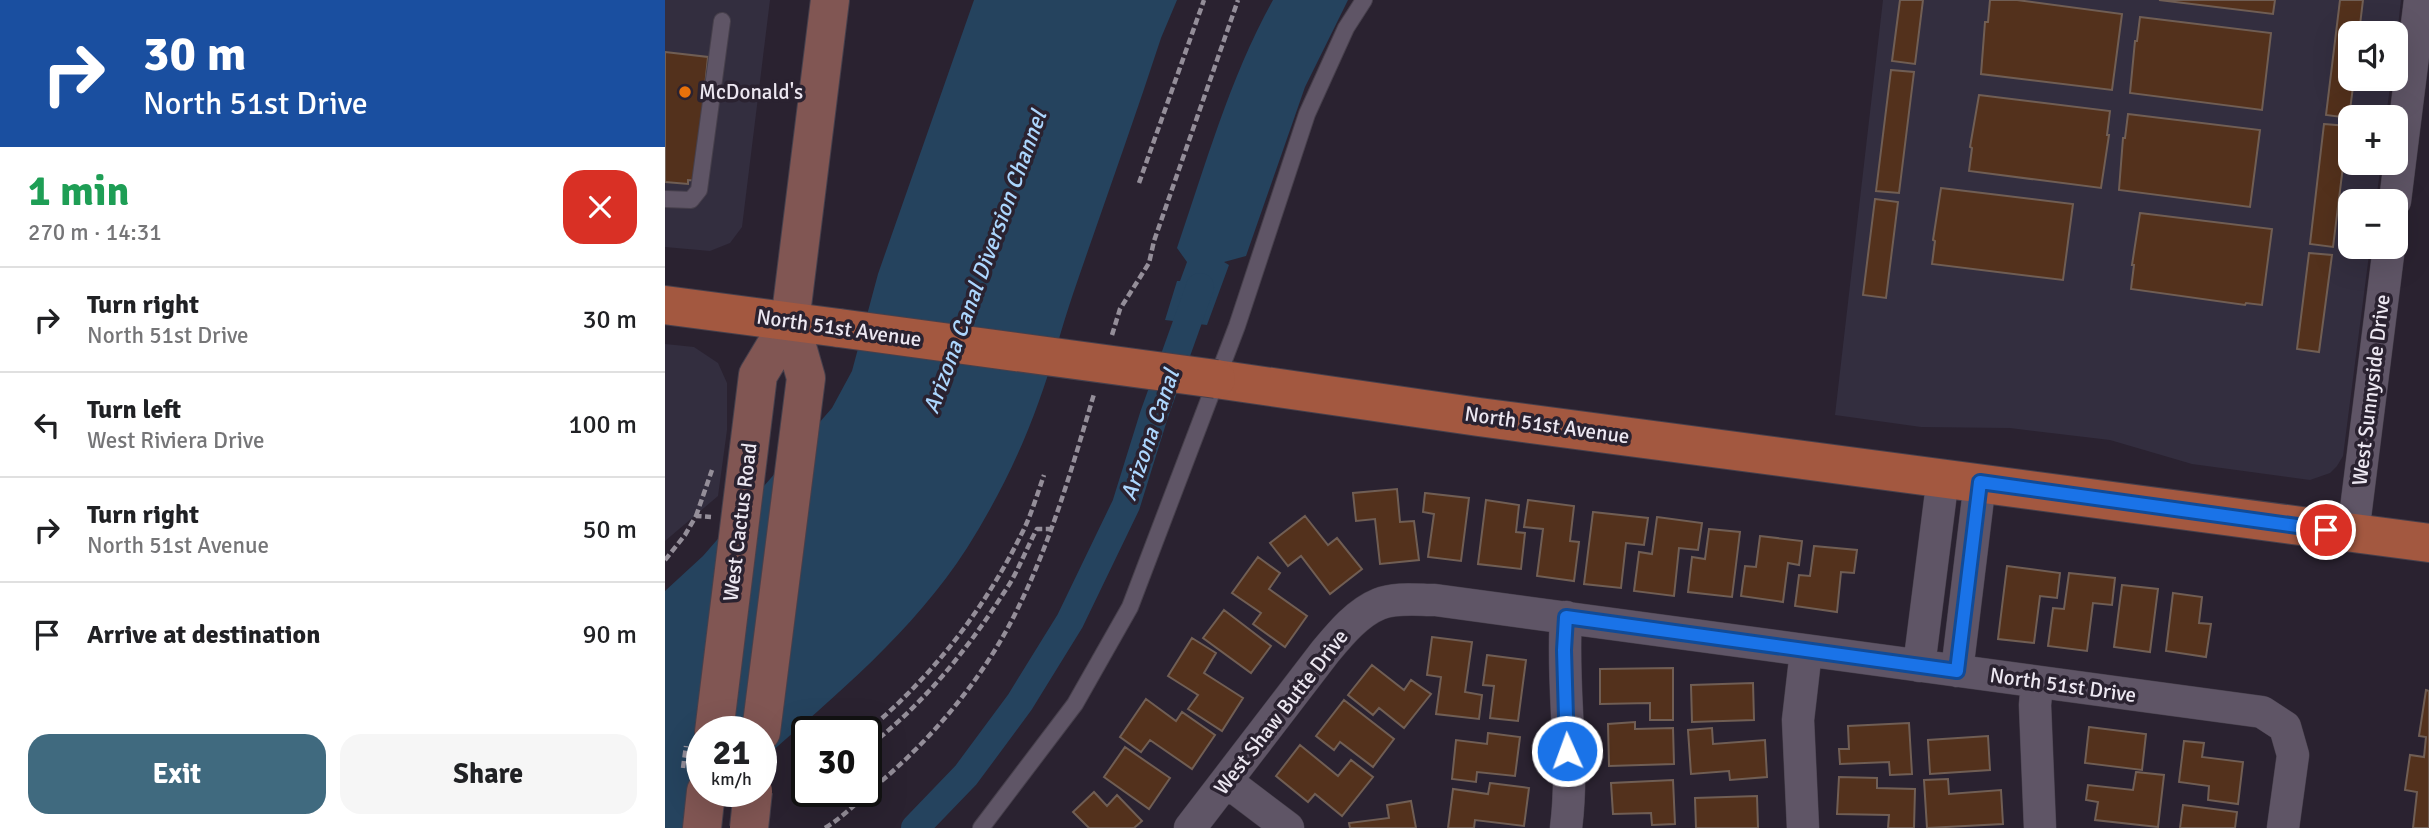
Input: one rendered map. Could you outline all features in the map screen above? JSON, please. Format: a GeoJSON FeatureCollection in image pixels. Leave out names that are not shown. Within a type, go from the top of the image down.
{"type":"FeatureCollection","features":[{"type":"Feature","properties":{"kind":"main road","name":"West Cactus Road"},"geometry":{"type":"LineString","coordinates":[[763,716],[806,378],[790,322],[829,0]]}},
{"type":"Feature","properties":{"kind":"main road","name":"North 51st Avenue"},"geometry":{"type":"LineString","coordinates":[[665,305],[1479,417],[2429,543]]}},
{"type":"Feature","properties":{"kind":"main road","name":"West Cactus Road"},"geometry":{"type":"LineString","coordinates":[[715,716],[728,478],[758,374],[790,322]]}},
{"type":"Feature","properties":{"kind":"main road"},"geometry":{"type":"LineString","coordinates":[[702,828],[704,807]]}},
{"type":"Feature","properties":{"kind":"main road"},"geometry":{"type":"LineString","coordinates":[[749,828],[751,807]]}},
{"type":"Feature","properties":{"kind":"street"},"geometry":{"type":"LineString","coordinates":[[2396,189],[2420,0]]}},
{"type":"Feature","properties":{"kind":"street","name":"West Sunnyside Drive"},"geometry":{"type":"LineString","coordinates":[[2353,533],[2387,259]]}},
{"type":"Feature","properties":{"kind":"street"},"geometry":{"type":"LineString","coordinates":[[1919,666],[1943,477]]}},
{"type":"Feature","properties":{"kind":"street"},"geometry":{"type":"LineString","coordinates":[[1957,671],[1980,482]]}},
{"type":"Feature","properties":{"kind":"street","name":"North 51st Drive"},"geometry":{"type":"LineString","coordinates":[[1380,603],[1404,599],[1435,600],[2262,712],[2285,726],[2293,755],[2283,828]]}},
{"type":"Feature","properties":{"kind":"street","name":"West Shaw Butte Drive"},"geometry":{"type":"LineString","coordinates":[[1190,828],[1347,625],[1380,603]]}},
{"type":"Feature","properties":{"kind":"street"},"geometry":{"type":"LineString","coordinates":[[1566,617],[1564,650],[1569,802],[1566,828]]}},
{"type":"Feature","properties":{"kind":"street"},"geometry":{"type":"LineString","coordinates":[[1803,828],[1798,720],[1806,651]]}},
{"type":"Feature","properties":{"kind":"street"},"geometry":{"type":"LineString","coordinates":[[2037,682],[2035,705],[2041,828]]}},
{"type":"Feature","properties":{"kind":"street"},"geometry":{"type":"LineString","coordinates":[[1226,781],[1288,828]]}},
{"type":"Feature","properties":{"kind":"lane"},"geometry":{"type":"LineString","coordinates":[[981,828],[1075,704],[1130,607],[1237,326],[1307,114],[1346,28],[1364,0]]}},
{"type":"Feature","properties":{"kind":"lane"},"geometry":{"type":"LineString","coordinates":[[665,198],[691,200],[699,190],[722,21]]}},
{"type":"Feature","properties":{"kind":"path"},"geometry":{"type":"LineString","coordinates":[[1139,183],[1204,0]]}},
{"type":"Feature","properties":{"kind":"path"},"geometry":{"type":"LineString","coordinates":[[1109,346],[1120,309],[1149,263],[1154,241],[1238,0]]}},
{"type":"Feature","properties":{"kind":"path"},"geometry":{"type":"LineString","coordinates":[[882,781],[908,759],[974,681],[1005,635],[1067,484],[1097,384]]}},
{"type":"Feature","properties":{"kind":"path"},"geometry":{"type":"LineString","coordinates":[[882,716],[956,640],[989,594],[1022,534],[1044,475]]}},
{"type":"Feature","properties":{"kind":"path"},"geometry":{"type":"LineString","coordinates":[[665,560],[728,478]]}},
{"type":"Feature","properties":{"kind":"path"},"geometry":{"type":"LineString","coordinates":[[697,516],[717,517]]}},
{"type":"Feature","properties":{"kind":"path"},"geometry":{"type":"LineString","coordinates":[[882,735],[926,697],[965,649],[1006,590],[1037,529],[1050,529]]}},
{"type":"Feature","properties":{"kind":"path"},"geometry":{"type":"LineString","coordinates":[[956,640],[965,649]]}},
{"type":"Feature","properties":{"kind":"path"},"geometry":{"type":"LineString","coordinates":[[825,828],[854,807]]}},
{"type":"Feature","properties":{"kind":"shaded area"},"geometry":{"type":"Polygon","coordinates":[[[665,0],[770,0],[742,227],[730,243],[710,251],[665,247],[665,0]]]}},
{"type":"Feature","properties":{"kind":"shaded area"},"geometry":{"type":"Polygon","coordinates":[[[1883,0],[2401,0],[2399,21],[2338,21],[2338,91],[2389,91],[2388,105],[2338,105],[2338,175],[2379,175],[2378,189],[2338,189],[2338,259],[2368,259],[2343,456],[2330,473],[2310,480],[2192,464],[2110,440],[2010,428],[1921,427],[1835,415],[1883,0]]]}},
{"type":"Feature","properties":{"kind":"shaded area"},"geometry":{"type":"Polygon","coordinates":[[[665,344],[694,347],[718,363],[727,383],[727,430],[718,496],[665,541],[665,344]]]}},
{"type":"Feature","properties":{"kind":"water","name":"Arizona Canal Diversion Channel"},"geometry":{"type":"Polygon","coordinates":[[[974,0],[1177,0],[1161,38],[1032,420],[1007,476],[967,548],[922,608],[872,662],[811,716],[791,716],[791,734],[777,747],[777,716],[686,716],[686,807],[710,807],[687,828],[665,828],[665,591],[703,556],[832,408],[852,371],[878,274],[974,0]]]}},
{"type":"Feature","properties":{"kind":"water"},"geometry":{"type":"Polygon","coordinates":[[[1273,0],[1348,0],[1305,87],[1246,256],[1224,262],[1229,265],[1207,325],[1165,320],[1177,281],[1180,281],[1187,262],[1177,248],[1209,153],[1231,90],[1273,0]]]}},
{"type":"Feature","properties":{"kind":"building"},"geometry":{"type":"Polygon","coordinates":[[[1900,0],[1923,0],[1915,64],[1892,61],[1900,0]]]}},
{"type":"Feature","properties":{"kind":"building"},"geometry":{"type":"Polygon","coordinates":[[[1990,0],[2017,0],[2122,14],[2112,90],[1981,74],[1985,22],[1988,22],[1990,0]]]}},
{"type":"Feature","properties":{"kind":"building"},"geometry":{"type":"Polygon","coordinates":[[[2159,0],[2275,0],[2273,14],[2159,0]]]}},
{"type":"Feature","properties":{"kind":"building"},"geometry":{"type":"Polygon","coordinates":[[[2340,0],[2363,0],[2360,21],[2338,21],[2338,91],[2352,91],[2351,105],[2338,105],[2338,117],[2326,115],[2340,0]]]}},
{"type":"Feature","properties":{"kind":"building"},"geometry":{"type":"Polygon","coordinates":[[[2140,17],[2271,33],[2262,110],[2130,93],[2140,17]]]}},
{"type":"Feature","properties":{"kind":"building","name":"McDonald's"},"geometry":{"type":"Polygon","coordinates":[[[665,52],[708,57],[699,181],[688,180],[688,184],[665,182],[665,52]]]}},
{"type":"Feature","properties":{"kind":"building"},"geometry":{"type":"Polygon","coordinates":[[[1891,70],[1914,72],[1899,193],[1876,191],[1891,70]]]}},
{"type":"Feature","properties":{"kind":"building"},"geometry":{"type":"Polygon","coordinates":[[[1979,95],[2110,111],[2101,188],[1969,171],[1970,147],[1979,95]]]}},
{"type":"Feature","properties":{"kind":"building"},"geometry":{"type":"Polygon","coordinates":[[[2128,114],[2260,130],[2250,207],[2119,190],[2123,138],[2128,114]]]}},
{"type":"Feature","properties":{"kind":"building"},"geometry":{"type":"Polygon","coordinates":[[[2324,124],[2338,125],[2338,175],[2342,175],[2340,189],[2338,189],[2333,247],[2310,244],[2324,124]]]}},
{"type":"Feature","properties":{"kind":"building"},"geometry":{"type":"Polygon","coordinates":[[[1941,188],[2073,204],[2063,280],[1932,264],[1941,188]]]}},
{"type":"Feature","properties":{"kind":"building"},"geometry":{"type":"Polygon","coordinates":[[[1875,199],[1898,202],[1886,298],[1863,295],[1875,199]]]}},
{"type":"Feature","properties":{"kind":"building"},"geometry":{"type":"Polygon","coordinates":[[[2140,213],[2272,229],[2262,305],[2131,289],[2140,213]]]}},
{"type":"Feature","properties":{"kind":"building"},"geometry":{"type":"Polygon","coordinates":[[[2309,253],[2332,255],[2319,352],[2297,349],[2309,253]]]}},
{"type":"Feature","properties":{"kind":"building"},"geometry":{"type":"Polygon","coordinates":[[[1397,489],[1400,522],[1414,521],[1419,560],[1380,564],[1375,519],[1356,521],[1353,493],[1397,489]]]}},
{"type":"Feature","properties":{"kind":"building"},"geometry":{"type":"Polygon","coordinates":[[[1425,493],[1469,498],[1461,561],[1428,557],[1434,514],[1423,512],[1425,493]]]}},
{"type":"Feature","properties":{"kind":"building"},"geometry":{"type":"Polygon","coordinates":[[[1486,500],[1519,505],[1516,532],[1525,533],[1521,569],[1478,564],[1486,500]]]}},
{"type":"Feature","properties":{"kind":"building"},"geometry":{"type":"Polygon","coordinates":[[[1528,500],[1574,506],[1570,541],[1579,542],[1574,581],[1537,576],[1543,529],[1524,527],[1528,500]]]}},
{"type":"Feature","properties":{"kind":"building"},"geometry":{"type":"Polygon","coordinates":[[[1593,512],[1648,518],[1644,545],[1626,543],[1621,588],[1584,584],[1593,512]]]}},
{"type":"Feature","properties":{"kind":"building"},"geometry":{"type":"Polygon","coordinates":[[[1305,516],[1328,545],[1337,538],[1362,569],[1330,594],[1301,556],[1288,566],[1270,543],[1305,516]]]}},
{"type":"Feature","properties":{"kind":"building"},"geometry":{"type":"Polygon","coordinates":[[[1657,517],[1702,523],[1698,550],[1679,548],[1674,596],[1634,591],[1639,552],[1652,554],[1657,517]]]}},
{"type":"Feature","properties":{"kind":"building"},"geometry":{"type":"Polygon","coordinates":[[[1709,529],[1740,532],[1732,597],[1688,592],[1692,557],[1705,559],[1709,529]]]}},
{"type":"Feature","properties":{"kind":"building"},"geometry":{"type":"Polygon","coordinates":[[[1760,536],[1802,541],[1799,565],[1788,563],[1783,602],[1741,596],[1745,566],[1756,567],[1760,536]]]}},
{"type":"Feature","properties":{"kind":"building"},"geometry":{"type":"Polygon","coordinates":[[[1814,546],[1857,550],[1854,573],[1841,572],[1837,612],[1795,606],[1799,575],[1810,576],[1814,546]]]}},
{"type":"Feature","properties":{"kind":"building"},"geometry":{"type":"Polygon","coordinates":[[[1258,557],[1280,573],[1269,589],[1307,616],[1285,647],[1253,624],[1261,613],[1232,593],[1258,557]]]}},
{"type":"Feature","properties":{"kind":"building"},"geometry":{"type":"Polygon","coordinates":[[[2007,566],[2060,573],[2057,598],[2040,596],[2034,643],[1998,639],[2007,566]]]}},
{"type":"Feature","properties":{"kind":"building"},"geometry":{"type":"Polygon","coordinates":[[[2069,573],[2115,578],[2112,605],[2093,603],[2087,651],[2048,646],[2053,608],[2064,609],[2069,573]]]}},
{"type":"Feature","properties":{"kind":"building"},"geometry":{"type":"Polygon","coordinates":[[[2122,585],[2158,589],[2150,652],[2114,647],[2122,585]]]}},
{"type":"Feature","properties":{"kind":"building"},"geometry":{"type":"Polygon","coordinates":[[[2173,593],[2202,597],[2199,623],[2211,624],[2206,657],[2166,651],[2173,593]]]}},
{"type":"Feature","properties":{"kind":"building"},"geometry":{"type":"Polygon","coordinates":[[[1224,610],[1271,646],[1251,673],[1203,638],[1224,610]]]}},
{"type":"Feature","properties":{"kind":"building"},"geometry":{"type":"Polygon","coordinates":[[[1432,637],[1472,642],[1465,692],[1482,695],[1479,719],[1436,714],[1441,677],[1427,675],[1432,637]]]}},
{"type":"Feature","properties":{"kind":"building"},"geometry":{"type":"Polygon","coordinates":[[[1192,638],[1216,653],[1204,673],[1243,698],[1222,731],[1188,709],[1198,695],[1168,676],[1192,638]]]}},
{"type":"Feature","properties":{"kind":"building"},"geometry":{"type":"Polygon","coordinates":[[[1487,655],[1526,660],[1518,721],[1490,718],[1494,686],[1483,685],[1487,655]]]}},
{"type":"Feature","properties":{"kind":"building"},"geometry":{"type":"Polygon","coordinates":[[[1372,665],[1404,690],[1411,680],[1431,694],[1404,728],[1379,708],[1373,715],[1348,695],[1372,665]]]}},
{"type":"Feature","properties":{"kind":"building"},"geometry":{"type":"Polygon","coordinates":[[[1673,668],[1673,720],[1650,720],[1650,703],[1600,704],[1600,669],[1673,668]]]}},
{"type":"Feature","properties":{"kind":"building"},"geometry":{"type":"Polygon","coordinates":[[[1753,683],[1754,720],[1692,722],[1691,685],[1753,683]]]}},
{"type":"Feature","properties":{"kind":"building"},"geometry":{"type":"Polygon","coordinates":[[[2426,690],[2429,691],[2429,828],[2413,828],[2417,792],[2405,790],[2410,755],[2424,757],[2426,737],[2419,736],[2426,690]]]}},
{"type":"Feature","properties":{"kind":"building"},"geometry":{"type":"Polygon","coordinates":[[[1146,699],[1176,721],[1182,712],[1215,735],[1192,769],[1150,740],[1141,752],[1120,737],[1146,699]]]}},
{"type":"Feature","properties":{"kind":"building"},"geometry":{"type":"Polygon","coordinates":[[[1344,700],[1394,739],[1373,767],[1340,742],[1334,750],[1316,736],[1344,700]]]}},
{"type":"Feature","properties":{"kind":"building"},"geometry":{"type":"Polygon","coordinates":[[[1635,722],[1635,729],[1673,728],[1674,764],[1609,766],[1608,724],[1635,722]]]}},
{"type":"Feature","properties":{"kind":"building"},"geometry":{"type":"Polygon","coordinates":[[[1909,723],[1912,774],[1890,775],[1889,762],[1840,764],[1839,749],[1849,749],[1848,726],[1909,723]]]}},
{"type":"Feature","properties":{"kind":"building"},"geometry":{"type":"Polygon","coordinates":[[[2089,727],[2146,734],[2142,770],[2085,763],[2089,727]]]}},
{"type":"Feature","properties":{"kind":"building"},"geometry":{"type":"Polygon","coordinates":[[[1712,728],[1713,744],[1765,740],[1767,777],[1730,780],[1729,771],[1691,774],[1688,730],[1712,728]]]}},
{"type":"Feature","properties":{"kind":"building"},"geometry":{"type":"Polygon","coordinates":[[[1488,733],[1520,737],[1515,776],[1477,772],[1476,782],[1452,779],[1456,740],[1487,744],[1488,733]]]}},
{"type":"Feature","properties":{"kind":"building"},"geometry":{"type":"Polygon","coordinates":[[[1988,736],[1990,770],[1930,774],[1928,740],[1988,736]]]}},
{"type":"Feature","properties":{"kind":"building"},"geometry":{"type":"Polygon","coordinates":[[[2184,741],[2204,743],[2202,757],[2243,762],[2238,804],[2208,800],[2209,786],[2179,782],[2184,741]]]}},
{"type":"Feature","properties":{"kind":"building"},"geometry":{"type":"Polygon","coordinates":[[[1300,745],[1338,776],[1351,760],[1373,777],[1342,816],[1315,794],[1308,802],[1276,776],[1300,745]]]}},
{"type":"Feature","properties":{"kind":"building"},"geometry":{"type":"Polygon","coordinates":[[[1125,747],[1170,778],[1149,809],[1104,777],[1125,747]]]}},
{"type":"Feature","properties":{"kind":"building"},"geometry":{"type":"Polygon","coordinates":[[[2136,772],[2164,775],[2158,827],[2095,820],[2098,802],[2086,800],[2088,785],[2133,790],[2136,772]]]}},
{"type":"Feature","properties":{"kind":"building"},"geometry":{"type":"Polygon","coordinates":[[[1839,777],[1877,778],[1877,788],[1915,789],[1914,828],[1888,828],[1889,815],[1837,814],[1839,777]]]}},
{"type":"Feature","properties":{"kind":"building"},"geometry":{"type":"Polygon","coordinates":[[[1948,779],[1949,794],[2001,790],[2003,824],[1927,828],[1924,780],[1948,779]]]}},
{"type":"Feature","properties":{"kind":"building"},"geometry":{"type":"Polygon","coordinates":[[[1673,780],[1675,824],[1652,825],[1651,813],[1613,814],[1611,783],[1673,780]]]}},
{"type":"Feature","properties":{"kind":"building"},"geometry":{"type":"Polygon","coordinates":[[[1490,783],[1529,788],[1524,826],[1475,820],[1474,828],[1448,828],[1453,789],[1488,794],[1490,783]]]}},
{"type":"Feature","properties":{"kind":"building"},"geometry":{"type":"Polygon","coordinates":[[[1094,792],[1107,806],[1117,795],[1142,821],[1134,828],[1089,828],[1073,812],[1094,792]]]}},
{"type":"Feature","properties":{"kind":"building"},"geometry":{"type":"Polygon","coordinates":[[[1757,796],[1758,828],[1696,828],[1695,798],[1757,796]]]}},
{"type":"Feature","properties":{"kind":"building"},"geometry":{"type":"Polygon","coordinates":[[[1411,801],[1416,828],[1350,828],[1349,823],[1389,818],[1387,805],[1411,801]]]}},
{"type":"Feature","properties":{"kind":"building"},"geometry":{"type":"Polygon","coordinates":[[[2183,805],[2237,812],[2235,828],[2180,828],[2183,805]]]}},
{"type":"Feature","properties":{"kind":"waterway","name":"Arizona Canal"},"geometry":{"type":"LineString","coordinates":[[915,828],[966,775],[1020,702],[1070,621],[1126,505],[1154,415],[1200,287]]}},
{"type":"Feature","properties":{"kind":"place","name":"McDonald's"},"geometry":{"type":"Point","coordinates":[685,92]}},
{"type":"Feature","properties":{"kind":"route"},"geometry":{"type":"LineString","coordinates":[[1567,751],[1564,650],[1566,617],[1957,671],[1980,482],[2326,530]]}}]}
